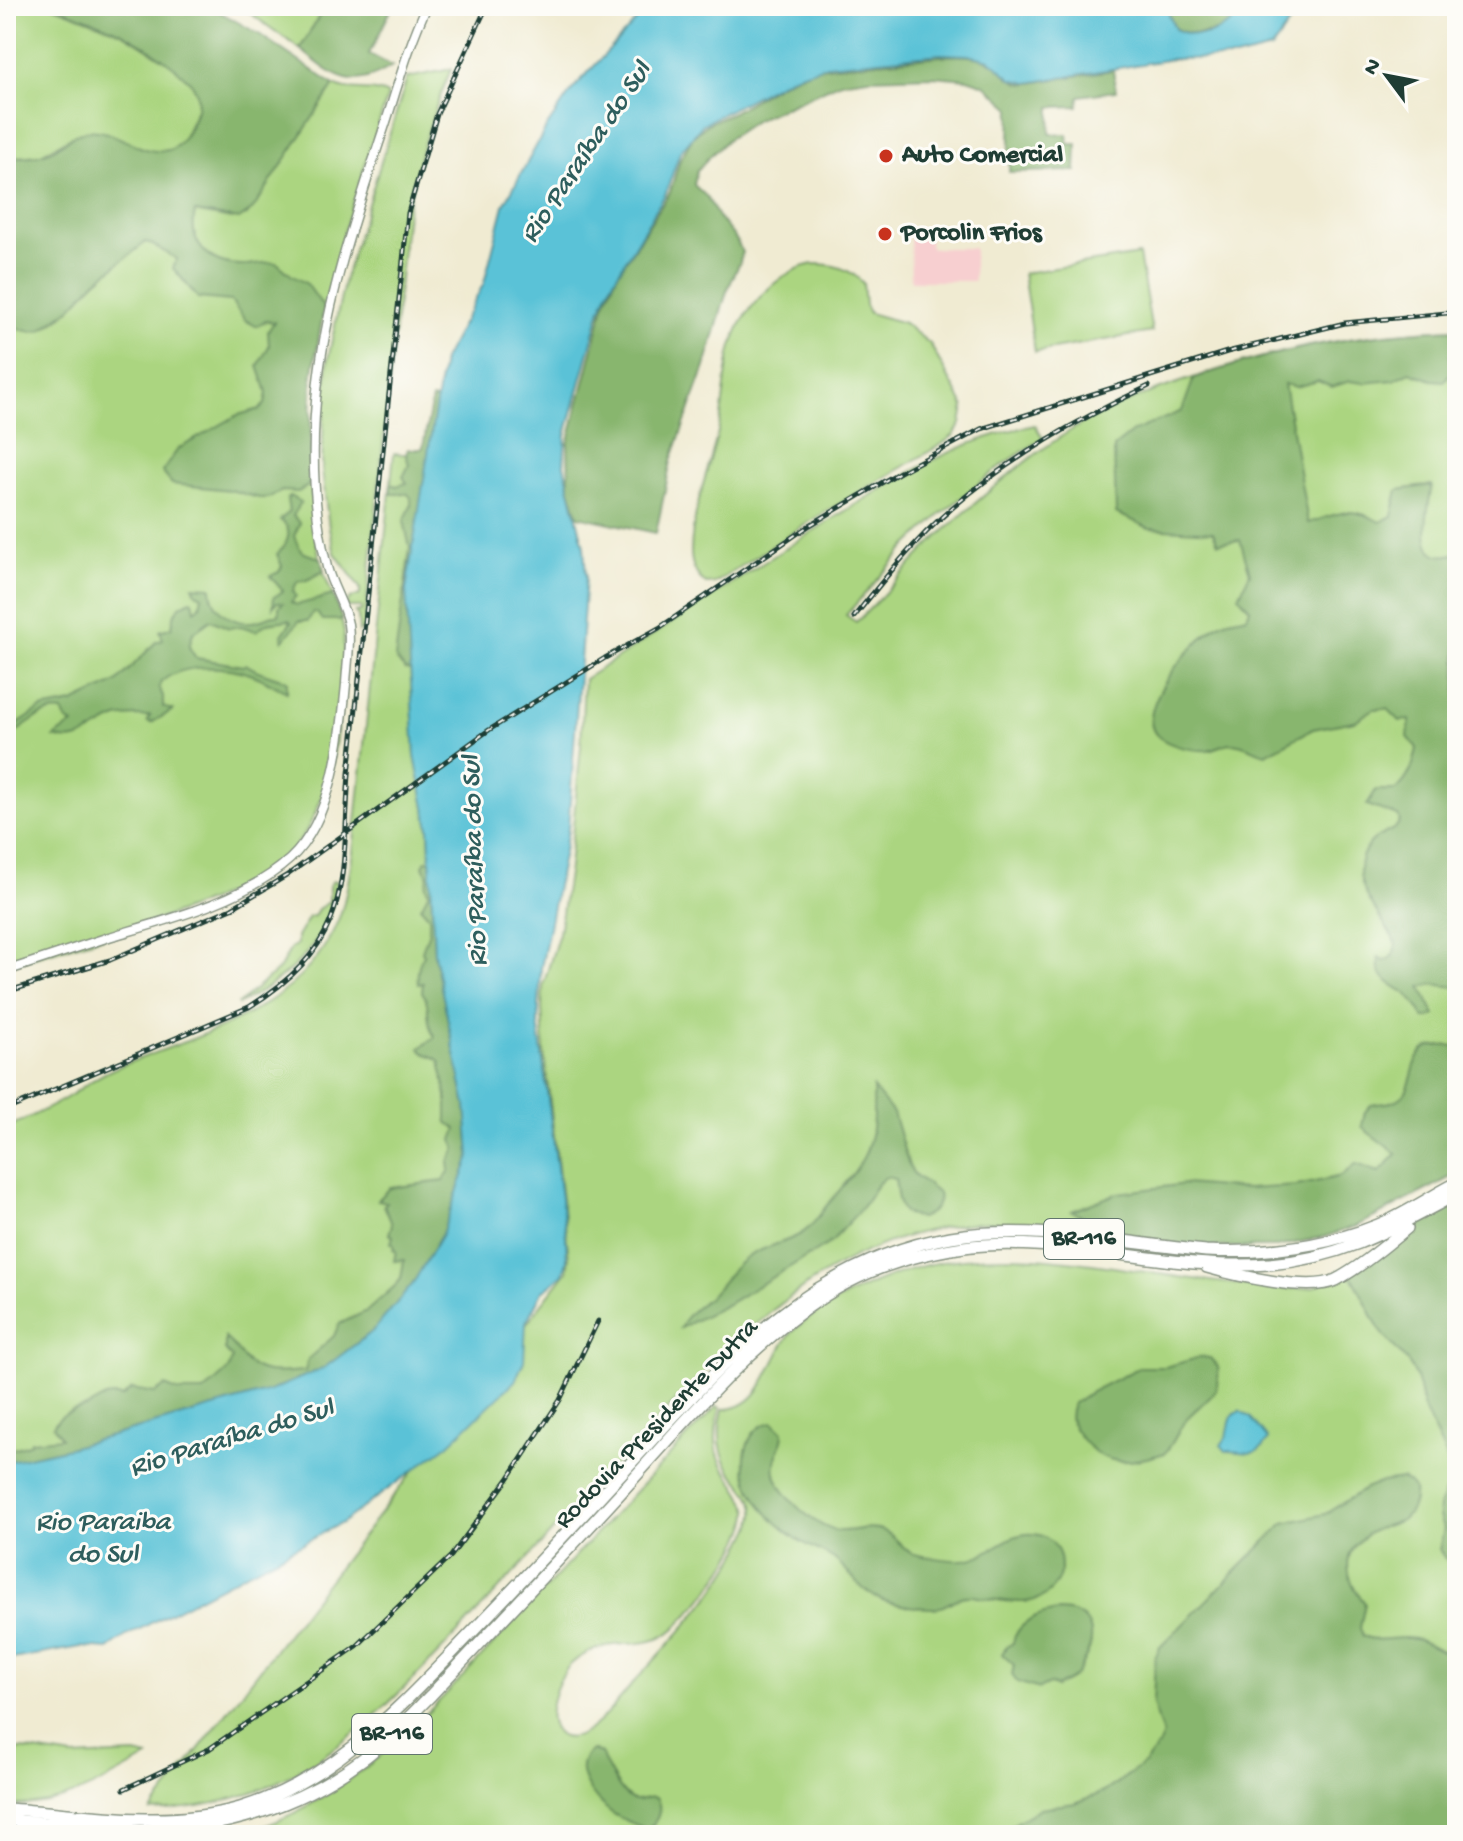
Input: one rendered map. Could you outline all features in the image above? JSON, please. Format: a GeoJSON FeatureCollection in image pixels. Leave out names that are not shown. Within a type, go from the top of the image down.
{"type":"FeatureCollection","features":[{"type":"Feature","properties":{"kind":"highway","name":"Rodovia Presidente Dutra"},"geometry":{"type":"LineString","coordinates":[[6,1809],[153,1820],[188,1818],[241,1808],[303,1782],[357,1746],[392,1715],[801,1297],[868,1261],[920,1244],[967,1235],[999,1233],[1240,1253],[1288,1249],[1357,1233],[1393,1218],[1457,1183]]}},
{"type":"Feature","properties":{"kind":"highway","name":"Rodovia Presidente Dutra"},"geometry":{"type":"LineString","coordinates":[[737,1361],[826,1295],[888,1264],[924,1254],[967,1247],[1013,1245],[1179,1260],[1269,1264],[1329,1254],[1363,1243],[1457,1194]]}},
{"type":"Feature","properties":{"kind":"highway"},"geometry":{"type":"LineString","coordinates":[[1179,1260],[1249,1278],[1297,1283],[1334,1281],[1435,1206]]}},
{"type":"Feature","properties":{"kind":"highway","name":"Rodovia Presidente Dutra"},"geometry":{"type":"LineString","coordinates":[[6,1820],[140,1830],[171,1829],[220,1822],[271,1809],[336,1778],[392,1734],[431,1695],[668,1431]]}},
{"type":"Feature","properties":{"kind":"street"},"geometry":{"type":"LineString","coordinates":[[6,971],[178,918],[234,894],[292,857],[305,840],[325,801],[340,747],[349,638],[345,612],[327,567],[315,485],[314,437],[318,383],[337,278],[410,46],[427,6]]}},
{"type":"Feature","properties":{"kind":"shaded area"},"geometry":{"type":"Polygon","coordinates":[[[929,231],[930,248],[974,248],[974,281],[911,281],[910,232],[929,231]]]}},
{"type":"Feature","properties":{"kind":"green space"},"geometry":{"type":"Polygon","coordinates":[[[6,6],[53,6],[122,33],[177,68],[197,92],[198,107],[183,139],[174,149],[155,152],[112,135],[80,132],[39,155],[6,158],[6,6]]]}},
{"type":"Feature","properties":{"kind":"green space"},"geometry":{"type":"Polygon","coordinates":[[[53,6],[209,6],[259,34],[334,85],[253,209],[239,219],[195,212],[194,223],[198,242],[210,256],[229,264],[277,263],[307,284],[324,308],[312,377],[310,479],[308,486],[298,492],[282,491],[268,498],[259,498],[230,490],[172,484],[162,472],[178,449],[238,415],[260,409],[265,404],[267,392],[258,366],[269,346],[268,331],[274,322],[266,321],[256,326],[245,320],[231,301],[198,298],[173,268],[177,259],[146,242],[96,281],[71,308],[41,330],[32,332],[6,325],[6,158],[43,154],[86,131],[107,133],[147,149],[168,150],[185,136],[198,106],[193,86],[152,51],[114,29],[53,6]]]}},
{"type":"Feature","properties":{"kind":"green space"},"geometry":{"type":"Polygon","coordinates":[[[240,6],[325,6],[300,49],[240,6]]]}},
{"type":"Feature","properties":{"kind":"green space"},"geometry":{"type":"Polygon","coordinates":[[[325,6],[337,6],[345,11],[348,6],[393,6],[369,54],[392,66],[365,79],[353,80],[333,74],[300,49],[325,6]]]}},
{"type":"Feature","properties":{"kind":"green space"},"geometry":{"type":"Polygon","coordinates":[[[1169,6],[1258,6],[1230,25],[1197,34],[1175,29],[1169,6]]]}},
{"type":"Feature","properties":{"kind":"green space"},"geometry":{"type":"Polygon","coordinates":[[[940,56],[987,60],[1011,79],[1025,84],[1113,70],[1116,91],[1079,96],[1078,106],[1051,107],[1050,134],[1067,134],[1068,144],[1077,144],[1076,171],[1009,172],[1011,108],[985,85],[967,79],[933,76],[841,82],[756,120],[728,139],[697,171],[694,185],[707,197],[742,252],[671,461],[656,533],[578,516],[569,485],[568,444],[604,305],[617,275],[670,192],[680,159],[693,137],[707,124],[785,81],[816,68],[940,56]]]}},
{"type":"Feature","properties":{"kind":"green space"},"geometry":{"type":"Polygon","coordinates":[[[451,69],[425,138],[407,211],[364,628],[359,632],[355,612],[361,611],[361,607],[346,607],[349,599],[360,595],[360,588],[335,553],[322,470],[328,359],[345,278],[407,78],[451,69]]]}},
{"type":"Feature","properties":{"kind":"green space"},"geometry":{"type":"Polygon","coordinates":[[[334,85],[388,95],[329,288],[311,387],[309,437],[316,538],[322,567],[344,631],[336,740],[323,794],[299,842],[276,864],[244,884],[163,918],[6,966],[6,325],[33,331],[50,325],[120,261],[194,212],[231,219],[247,215],[334,85]]]}},
{"type":"Feature","properties":{"kind":"green space"},"geometry":{"type":"Polygon","coordinates":[[[1139,255],[1152,332],[1035,352],[1023,273],[1139,255]]]}},
{"type":"Feature","properties":{"kind":"green space"},"geometry":{"type":"Polygon","coordinates":[[[813,264],[847,270],[863,283],[869,313],[904,323],[930,344],[964,406],[961,424],[954,435],[942,444],[817,517],[715,583],[706,584],[693,566],[692,537],[721,418],[732,347],[743,320],[756,301],[792,271],[813,264]]]}},
{"type":"Feature","properties":{"kind":"green space"},"geometry":{"type":"Polygon","coordinates":[[[1457,329],[1457,1174],[1357,1226],[1249,1248],[990,1222],[936,1229],[886,1243],[841,1264],[760,1320],[723,1354],[421,1671],[356,1732],[285,1778],[245,1795],[201,1806],[151,1811],[567,1271],[569,1257],[544,1052],[542,1007],[543,986],[559,933],[569,867],[584,679],[873,494],[924,465],[977,441],[1035,425],[1043,438],[998,468],[940,515],[908,545],[846,615],[856,622],[929,545],[989,491],[1042,450],[1103,412],[1184,381],[1286,351],[1352,338],[1457,329]]]}},
{"type":"Feature","properties":{"kind":"green space"},"geometry":{"type":"Polygon","coordinates":[[[1457,329],[1457,356],[1450,356],[1453,370],[1444,381],[1410,372],[1394,380],[1350,381],[1332,387],[1318,381],[1296,387],[1284,384],[1308,523],[1344,512],[1360,513],[1380,522],[1392,516],[1398,490],[1432,485],[1426,522],[1428,545],[1434,552],[1443,555],[1457,553],[1457,987],[1432,984],[1421,987],[1435,1015],[1425,1019],[1411,998],[1382,975],[1379,957],[1384,961],[1390,958],[1396,944],[1367,895],[1360,869],[1363,855],[1371,842],[1395,828],[1400,820],[1398,816],[1367,805],[1376,790],[1396,790],[1410,771],[1417,748],[1408,737],[1410,720],[1400,721],[1388,709],[1374,709],[1355,721],[1313,729],[1266,754],[1231,743],[1207,750],[1189,749],[1160,738],[1152,727],[1152,711],[1159,694],[1170,675],[1198,641],[1226,621],[1247,616],[1250,609],[1239,596],[1250,573],[1240,540],[1218,543],[1213,532],[1149,528],[1116,513],[1114,447],[1134,431],[1182,411],[1194,378],[1259,358],[1324,343],[1457,329]]]}},
{"type":"Feature","properties":{"kind":"green space"},"geometry":{"type":"Polygon","coordinates":[[[432,399],[437,400],[406,590],[411,671],[405,670],[395,658],[410,548],[404,521],[411,498],[408,494],[390,494],[391,484],[407,483],[403,477],[409,465],[408,449],[423,447],[432,399]]]}},
{"type":"Feature","properties":{"kind":"green space"},"geometry":{"type":"Polygon","coordinates":[[[394,453],[427,457],[406,590],[415,756],[429,828],[434,954],[466,1106],[442,1234],[324,1368],[6,1462],[6,1128],[56,1104],[107,1072],[244,1016],[273,999],[300,977],[322,951],[342,910],[353,852],[394,453]]]}},
{"type":"Feature","properties":{"kind":"green space"},"geometry":{"type":"Polygon","coordinates":[[[291,496],[301,502],[293,516],[300,523],[294,536],[296,542],[303,552],[321,558],[324,571],[297,582],[293,591],[296,596],[291,602],[297,605],[333,595],[342,620],[322,620],[313,612],[308,621],[299,621],[283,641],[282,635],[291,622],[289,620],[267,623],[256,631],[241,626],[229,628],[211,620],[193,633],[189,647],[196,658],[246,664],[287,681],[287,692],[243,672],[219,668],[181,671],[161,682],[159,688],[163,707],[173,710],[151,723],[147,721],[150,716],[122,717],[72,740],[54,737],[73,724],[62,712],[55,712],[40,716],[6,739],[6,732],[41,709],[73,703],[117,682],[156,642],[163,640],[160,631],[172,627],[179,607],[191,600],[195,610],[200,606],[202,596],[196,593],[193,586],[211,587],[212,596],[221,611],[235,620],[252,622],[279,615],[279,607],[283,603],[277,602],[273,607],[274,597],[283,591],[270,576],[279,572],[282,566],[277,554],[284,546],[288,533],[280,520],[289,512],[287,499],[291,496]]]}},
{"type":"Feature","properties":{"kind":"green space"},"geometry":{"type":"Polygon","coordinates":[[[426,860],[430,860],[434,954],[466,1106],[470,1156],[442,1234],[412,1285],[373,1331],[324,1368],[270,1391],[69,1448],[6,1462],[6,1451],[31,1441],[61,1438],[53,1426],[60,1418],[106,1397],[122,1397],[132,1389],[155,1393],[165,1386],[179,1392],[204,1392],[228,1370],[232,1358],[225,1350],[225,1338],[257,1369],[305,1371],[308,1359],[334,1336],[339,1324],[367,1311],[401,1279],[404,1260],[394,1261],[396,1251],[391,1243],[393,1236],[389,1234],[392,1224],[384,1205],[387,1202],[378,1200],[390,1188],[443,1181],[456,1149],[453,1140],[457,1129],[447,1122],[447,1096],[440,1061],[420,1048],[435,1037],[422,992],[423,983],[418,984],[419,965],[429,931],[429,916],[421,907],[429,892],[426,887],[428,876],[423,866],[426,860]]]}},
{"type":"Feature","properties":{"kind":"green space"},"geometry":{"type":"Polygon","coordinates":[[[337,881],[328,918],[315,942],[296,964],[274,982],[237,1005],[280,968],[291,948],[297,944],[297,937],[309,917],[329,902],[329,886],[337,881]]]}},
{"type":"Feature","properties":{"kind":"green space"},"geometry":{"type":"Polygon","coordinates":[[[1433,1046],[1457,1046],[1457,1174],[1357,1226],[1277,1247],[1199,1247],[1129,1237],[1110,1222],[1072,1211],[1118,1193],[1185,1184],[1247,1189],[1297,1186],[1341,1176],[1356,1164],[1379,1172],[1397,1154],[1365,1130],[1362,1126],[1365,1112],[1371,1105],[1394,1101],[1404,1095],[1423,1051],[1433,1046]]]}},
{"type":"Feature","properties":{"kind":"green space"},"geometry":{"type":"Polygon","coordinates":[[[873,1088],[893,1113],[909,1166],[914,1174],[938,1193],[934,1209],[920,1218],[906,1214],[898,1199],[895,1179],[886,1177],[833,1241],[726,1305],[680,1328],[689,1314],[743,1260],[808,1229],[852,1175],[870,1140],[873,1088]]]}},
{"type":"Feature","properties":{"kind":"green space"},"geometry":{"type":"Polygon","coordinates":[[[1457,1199],[1457,1835],[240,1835],[282,1819],[320,1799],[389,1748],[452,1688],[717,1406],[720,1408],[716,1428],[718,1455],[749,1510],[747,1523],[716,1580],[673,1629],[649,1641],[592,1651],[578,1658],[565,1671],[552,1701],[551,1722],[555,1730],[561,1736],[573,1738],[599,1722],[708,1598],[733,1562],[752,1525],[755,1514],[753,1501],[722,1454],[720,1431],[723,1409],[736,1407],[756,1393],[788,1337],[832,1303],[893,1276],[927,1265],[1001,1257],[1077,1262],[1270,1288],[1312,1287],[1369,1256],[1457,1199]]]}},
{"type":"Feature","properties":{"kind":"green space"},"geometry":{"type":"Polygon","coordinates":[[[1457,1199],[1457,1566],[1444,1558],[1439,1550],[1444,1529],[1439,1510],[1449,1483],[1449,1465],[1424,1408],[1414,1372],[1379,1328],[1350,1273],[1418,1223],[1457,1199]]]}},
{"type":"Feature","properties":{"kind":"green space"},"geometry":{"type":"Polygon","coordinates":[[[1201,1357],[1210,1358],[1218,1367],[1217,1387],[1210,1398],[1186,1420],[1165,1453],[1139,1460],[1117,1461],[1097,1453],[1073,1427],[1070,1416],[1073,1404],[1087,1394],[1140,1367],[1165,1367],[1201,1357]]]}},
{"type":"Feature","properties":{"kind":"green space"},"geometry":{"type":"Polygon","coordinates":[[[773,1422],[783,1432],[775,1462],[778,1482],[791,1501],[821,1525],[840,1531],[882,1530],[914,1554],[957,1560],[981,1555],[1024,1534],[1043,1536],[1055,1546],[1061,1561],[1055,1585],[1047,1594],[1028,1602],[967,1596],[938,1607],[924,1608],[876,1597],[862,1588],[834,1559],[786,1531],[758,1501],[747,1477],[746,1450],[755,1432],[773,1422]]]}},
{"type":"Feature","properties":{"kind":"green space"},"geometry":{"type":"Polygon","coordinates":[[[1401,1479],[1414,1489],[1410,1512],[1401,1520],[1363,1537],[1355,1545],[1348,1563],[1349,1573],[1365,1603],[1360,1628],[1363,1636],[1415,1639],[1457,1656],[1457,1835],[996,1835],[1040,1808],[1075,1803],[1104,1792],[1145,1763],[1163,1736],[1153,1704],[1155,1658],[1160,1647],[1284,1523],[1325,1514],[1367,1488],[1401,1479]]]}},
{"type":"Feature","properties":{"kind":"green space"},"geometry":{"type":"Polygon","coordinates":[[[1057,1611],[1078,1615],[1089,1626],[1091,1643],[1078,1671],[1074,1677],[1056,1687],[1049,1684],[1039,1689],[1017,1682],[1012,1675],[1014,1665],[1002,1654],[1013,1643],[1023,1625],[1043,1614],[1057,1611]]]}},
{"type":"Feature","properties":{"kind":"green space"},"geometry":{"type":"Polygon","coordinates":[[[22,1749],[73,1757],[135,1754],[148,1757],[81,1792],[45,1802],[6,1805],[6,1750],[22,1749]]]}},
{"type":"Feature","properties":{"kind":"green space"},"geometry":{"type":"Polygon","coordinates":[[[592,1750],[601,1753],[614,1780],[629,1798],[657,1799],[658,1816],[647,1829],[612,1813],[591,1792],[582,1766],[592,1750]]]}},
{"type":"Feature","properties":{"kind":"water","name":"Rio Paraiba do Sul"},"geometry":{"type":"Polygon","coordinates":[[[1273,4],[1302,6],[1271,49],[1235,58],[1172,59],[1028,83],[1012,79],[990,60],[968,55],[941,54],[828,65],[793,76],[703,124],[680,152],[666,193],[612,283],[601,308],[566,435],[564,465],[584,547],[586,577],[568,830],[541,968],[538,1023],[566,1236],[567,1261],[563,1274],[542,1292],[526,1322],[524,1361],[515,1381],[448,1445],[342,1523],[126,1636],[108,1649],[81,1647],[6,1660],[6,1462],[69,1448],[270,1391],[324,1368],[373,1331],[412,1285],[442,1234],[470,1156],[466,1106],[434,954],[429,828],[415,756],[406,590],[443,360],[484,283],[504,205],[546,128],[572,90],[650,6],[1169,6],[1175,29],[1200,35],[1219,30],[1257,7],[1273,4]]]}},
{"type":"Feature","properties":{"kind":"water"},"geometry":{"type":"Polygon","coordinates":[[[1240,1411],[1251,1418],[1268,1439],[1255,1452],[1226,1451],[1221,1445],[1227,1436],[1231,1418],[1240,1411]]]}},
{"type":"Feature","properties":{"kind":"waterway"},"geometry":{"type":"LineString","coordinates":[[640,6],[646,10]]}},
{"type":"Feature","properties":{"kind":"railway"},"geometry":{"type":"LineString","coordinates":[[6,1110],[249,1007],[283,983],[308,958],[325,933],[342,878],[349,774],[408,213],[437,114],[487,6]]}},
{"type":"Feature","properties":{"kind":"railway"},"geometry":{"type":"LineString","coordinates":[[6,992],[110,960],[232,908],[286,876],[489,730],[659,628],[810,525],[981,429],[1227,352],[1345,323],[1457,312]]}},
{"type":"Feature","properties":{"kind":"railway"},"geometry":{"type":"LineString","coordinates":[[854,617],[888,574],[938,520],[975,489],[1046,440],[1149,386]]}},
{"type":"Feature","properties":{"kind":"railway"},"geometry":{"type":"LineString","coordinates":[[124,1789],[209,1749],[357,1646],[451,1556],[508,1479],[560,1400],[598,1321]]}},
{"type":"Feature","properties":{"kind":"place","name":"Auto Comercial"},"geometry":{"type":"Point","coordinates":[886,156]}},
{"type":"Feature","properties":{"kind":"place","name":"Porcolin Frios"},"geometry":{"type":"Point","coordinates":[885,234]}},
{"type":"Feature","properties":{"kind":"water label","name":"Rio Paraíba do Sul"},"geometry":{"type":"Point","coordinates":[587,153]}},
{"type":"Feature","properties":{"kind":"water label","name":"Rio Paraíba do Sul"},"geometry":{"type":"Point","coordinates":[476,861]}},
{"type":"Feature","properties":{"kind":"water label","name":"Rio Paraíba do Sul"},"geometry":{"type":"Point","coordinates":[232,1439]}}]}
